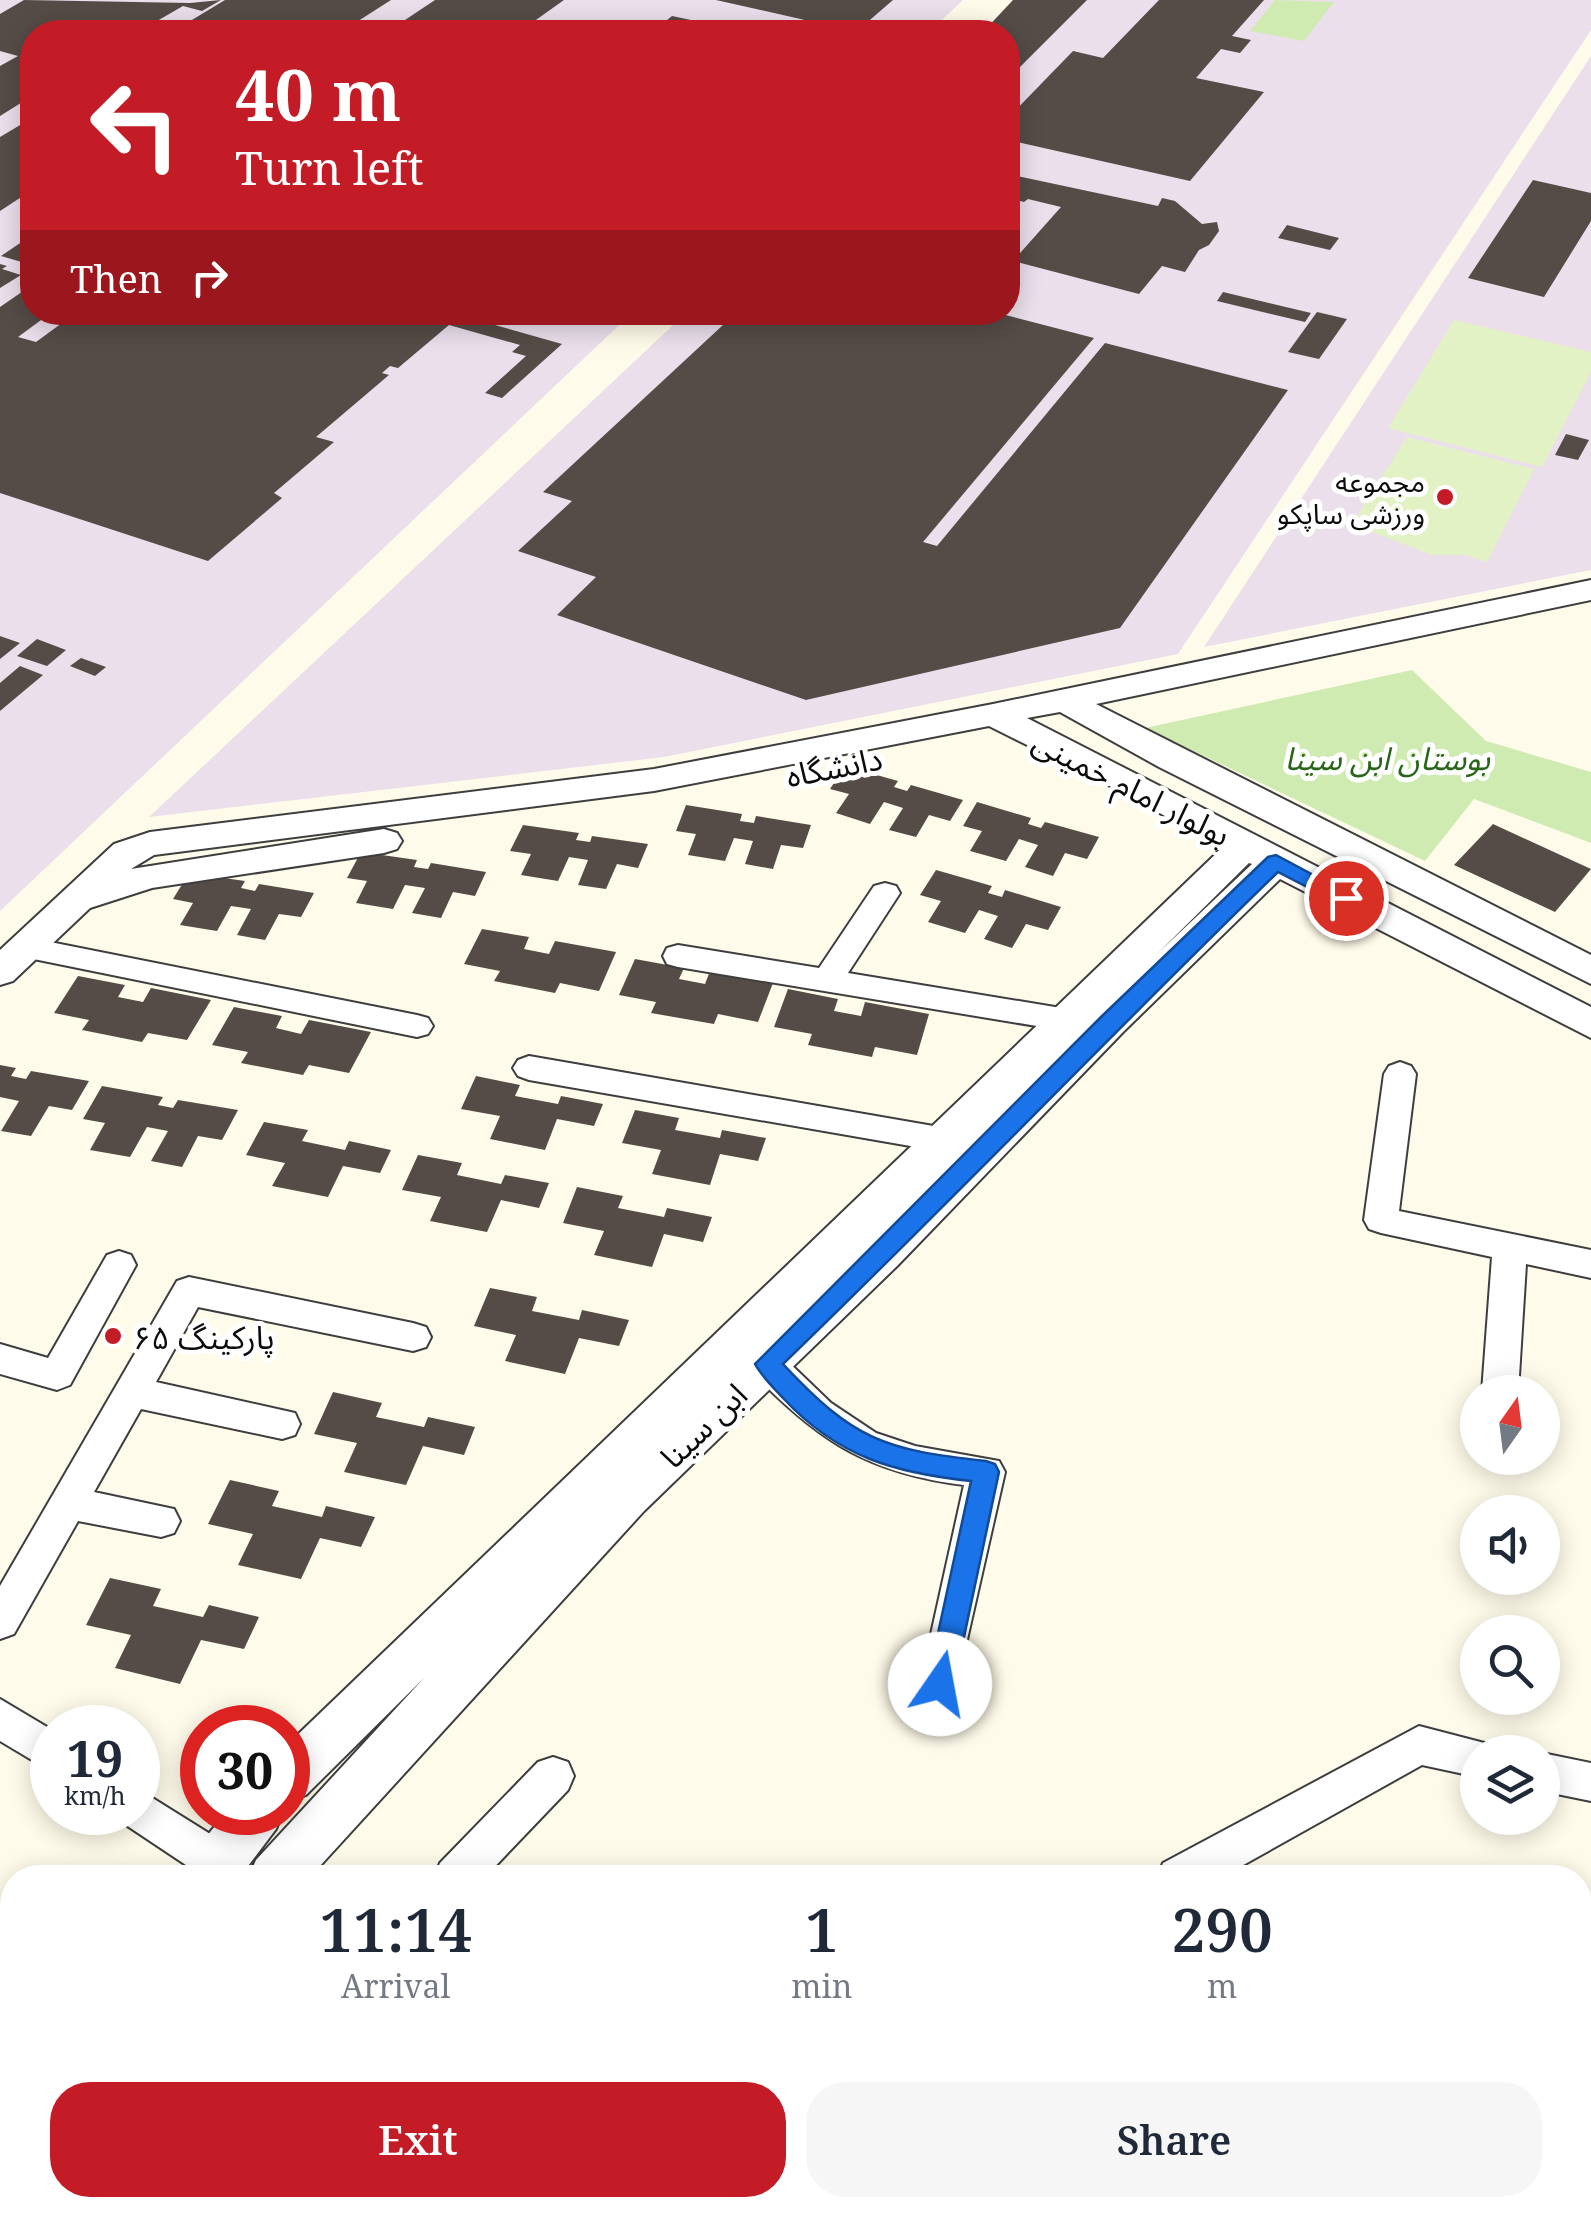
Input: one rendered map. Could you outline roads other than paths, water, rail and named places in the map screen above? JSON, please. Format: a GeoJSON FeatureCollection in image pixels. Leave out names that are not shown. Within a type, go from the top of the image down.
{"type":"FeatureCollection","features":[{"type":"Feature","properties":{"kind":"street","name":"دانشگاه"},"geometry":{"type":"LineString","coordinates":[[1079,709],[1591,590]]}},
{"type":"Feature","properties":{"kind":"street","name":"دانشگاه"},"geometry":{"type":"LineString","coordinates":[[74,901],[127,852],[150,844],[654,780],[1007,722],[1591,612]]}},
{"type":"Feature","properties":{"kind":"street","name":"بولوار امام خمینی"},"geometry":{"type":"LineString","coordinates":[[1079,709],[1591,971]]}},
{"type":"Feature","properties":{"kind":"street","name":"دانشگاه"},"geometry":{"type":"LineString","coordinates":[[74,901],[148,876],[678,798],[1007,722]]}},
{"type":"Feature","properties":{"kind":"street","name":"بولوار امام خمینی"},"geometry":{"type":"LineString","coordinates":[[1007,722],[1136,785],[1591,1024]]}},
{"type":"Feature","properties":{"kind":"street","name":"ابن سینا"},"geometry":{"type":"LineString","coordinates":[[310,1757],[1067,1020],[1261,854]]}},
{"type":"Feature","properties":{"kind":"street","name":"ابن سینا"},"geometry":{"type":"LineString","coordinates":[[286,1865],[397,1740],[628,1497],[882,1254],[1109,1022],[1261,854]]}},
{"type":"Feature","properties":{"kind":"street"},"geometry":{"type":"LineString","coordinates":[[827,981],[885,893]]}},
{"type":"Feature","properties":{"kind":"street"},"geometry":{"type":"LineString","coordinates":[[13,960],[74,901]]}},
{"type":"Feature","properties":{"kind":"street"},"geometry":{"type":"LineString","coordinates":[[678,956],[1067,1020]]}},
{"type":"Feature","properties":{"kind":"street"},"geometry":{"type":"LineString","coordinates":[[13,960],[417,1026]]}},
{"type":"Feature","properties":{"kind":"street"},"geometry":{"type":"LineString","coordinates":[[528,1068],[944,1140]]}},
{"type":"Feature","properties":{"kind":"street"},"geometry":{"type":"LineString","coordinates":[[1400,1074],[1381,1220],[1591,1264]]}},
{"type":"Feature","properties":{"kind":"street"},"geometry":{"type":"LineString","coordinates":[[1501,1375],[1510,1247]]}},
{"type":"Feature","properties":{"kind":"street"},"geometry":{"type":"LineString","coordinates":[[0,1360],[57,1375],[119,1265]]}},
{"type":"Feature","properties":{"kind":"street"},"geometry":{"type":"LineString","coordinates":[[0,1622],[190,1291],[413,1337]]}},
{"type":"Feature","properties":{"kind":"street"},"geometry":{"type":"LineString","coordinates":[[767,1364],[814,1414],[868,1450],[922,1465],[986,1472],[940,1684]]}},
{"type":"Feature","properties":{"kind":"street"},"geometry":{"type":"LineString","coordinates":[[132,1392],[282,1424]]}},
{"type":"Feature","properties":{"kind":"street"},"geometry":{"type":"LineString","coordinates":[[68,1503],[161,1521]]}},
{"type":"Feature","properties":{"kind":"street"},"geometry":{"type":"LineString","coordinates":[[0,1718],[30,1738]]}},
{"type":"Feature","properties":{"kind":"street"},"geometry":{"type":"LineString","coordinates":[[1202,1865],[1419,1746],[1460,1754]]}},
{"type":"Feature","properties":{"kind":"street"},"geometry":{"type":"LineString","coordinates":[[467,1865],[553,1776]]}},
{"type":"Feature","properties":{"kind":"street"},"geometry":{"type":"LineString","coordinates":[[1560,1776],[1591,1782]]}},
{"type":"Feature","properties":{"kind":"street"},"geometry":{"type":"LineString","coordinates":[[160,1828],[204,1865]]}},
{"type":"Feature","properties":{"kind":"street"},"geometry":{"type":"LineString","coordinates":[[214,1865],[239,1835]]}},
{"type":"Feature","properties":{"kind":"place","name":"مجموعه ورزشی ساپکو"},"geometry":{"type":"Point","coordinates":[1445,497]}},
{"type":"Feature","properties":{"kind":"place","name":"پارکینگ ۶۵"},"geometry":{"type":"Point","coordinates":[113,1336]}},
{"type":"Feature","properties":{"kind":"park label","name":"بوستان ابن سینا"},"geometry":{"type":"Point","coordinates":[1387,757]}}]}
